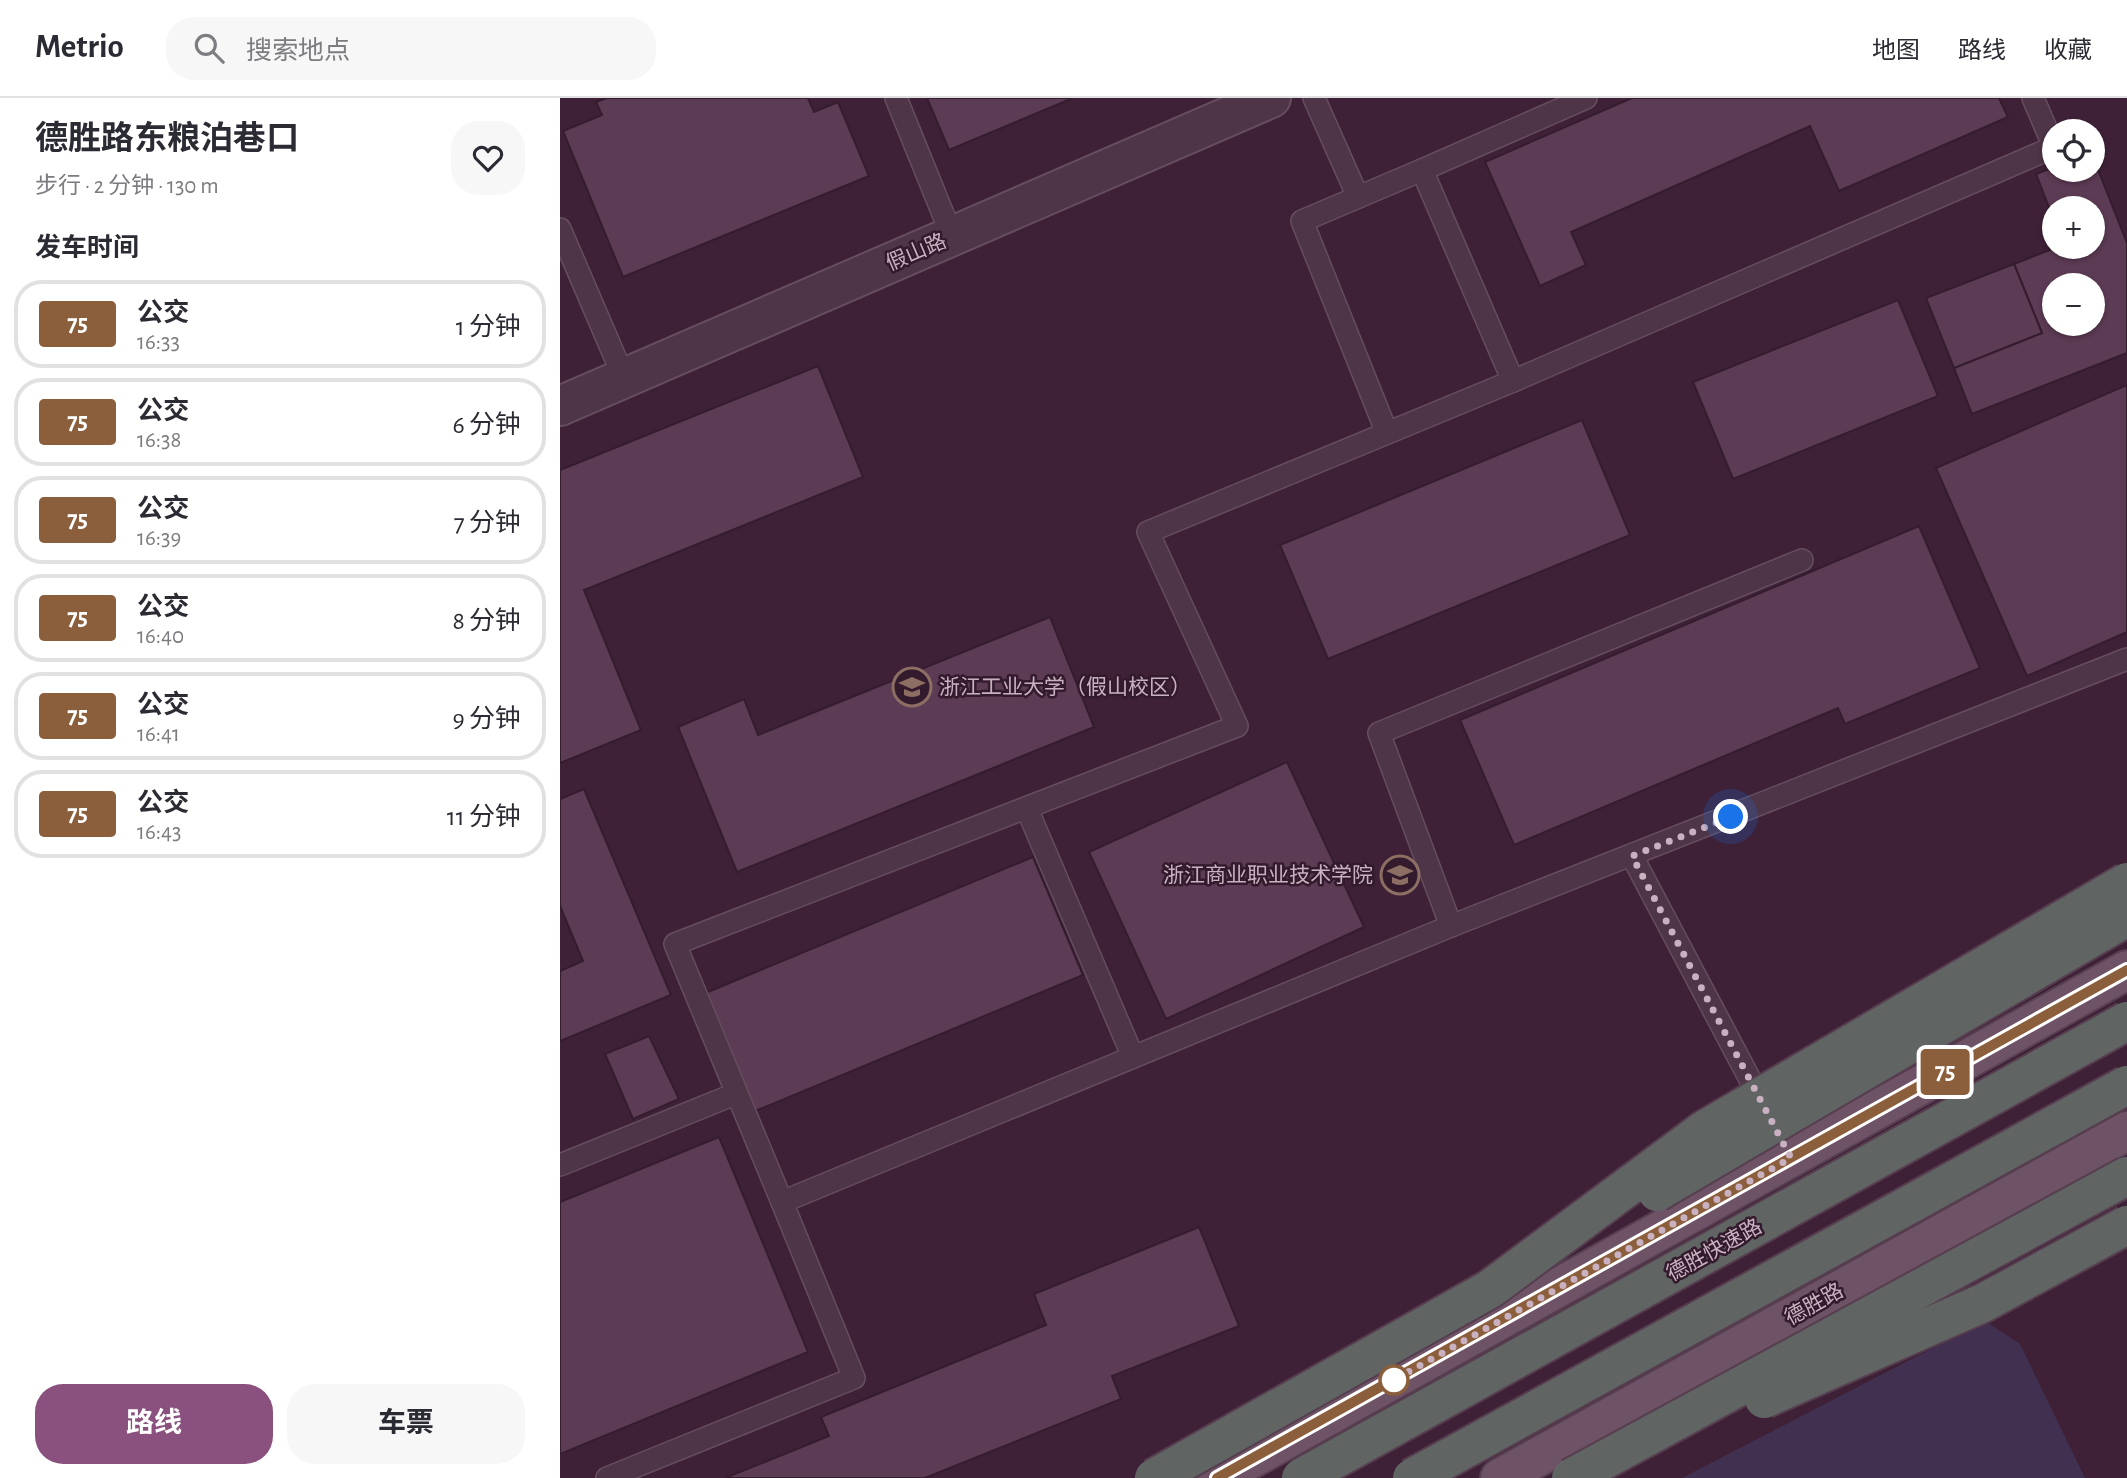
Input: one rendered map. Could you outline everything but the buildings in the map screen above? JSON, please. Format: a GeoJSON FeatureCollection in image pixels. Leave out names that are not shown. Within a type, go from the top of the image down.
{"type":"FeatureCollection","features":[{"type":"Feature","properties":{"kind":"highway"},"geometry":{"type":"LineString","coordinates":[[1490,1290],[1704,1130],[2127,882]]}},
{"type":"Feature","properties":{"kind":"highway"},"geometry":{"type":"LineString","coordinates":[[1154,1478],[1490,1290],[2127,917]]}},
{"type":"Feature","properties":{"kind":"highway","name":"德胜快速路"},"geometry":{"type":"LineString","coordinates":[[1301,1478],[2127,1021]]}},
{"type":"Feature","properties":{"kind":"highway"},"geometry":{"type":"LineString","coordinates":[[1412,1478],[2127,1085]]}},
{"type":"Feature","properties":{"kind":"highway"},"geometry":{"type":"LineString","coordinates":[[1571,1478],[2127,1176]]}},
{"type":"Feature","properties":{"kind":"highway"},"geometry":{"type":"LineString","coordinates":[[1586,1478],[1983,1303],[2127,1225]]}},
{"type":"Feature","properties":{"kind":"main road"},"geometry":{"type":"LineString","coordinates":[[1217,1478],[2127,970]]}},
{"type":"Feature","properties":{"kind":"main road","name":"德胜路"},"geometry":{"type":"LineString","coordinates":[[1500,1478],[2127,1131]]}},
{"type":"Feature","properties":{"kind":"street","name":"假山路"},"geometry":{"type":"LineString","coordinates":[[560,406],[1271,98]]}},
{"type":"Feature","properties":{"kind":"lane"},"geometry":{"type":"LineString","coordinates":[[896,98],[952,236]]}},
{"type":"Feature","properties":{"kind":"lane"},"geometry":{"type":"LineString","coordinates":[[1314,98],[1358,197]]}},
{"type":"Feature","properties":{"kind":"lane"},"geometry":{"type":"LineString","coordinates":[[1387,433],[1302,221],[1586,98]]}},
{"type":"Feature","properties":{"kind":"lane"},"geometry":{"type":"LineString","coordinates":[[607,1478],[854,1378],[675,944],[1237,726],[1148,532],[1513,381],[2054,147],[2033,98]]}},
{"type":"Feature","properties":{"kind":"lane"},"geometry":{"type":"LineString","coordinates":[[1422,170],[1513,381]]}},
{"type":"Feature","properties":{"kind":"lane"},"geometry":{"type":"LineString","coordinates":[[560,229],[624,378]]}},
{"type":"Feature","properties":{"kind":"lane"},"geometry":{"type":"LineString","coordinates":[[1451,926],[1379,733],[1802,560]]}},
{"type":"Feature","properties":{"kind":"lane"},"geometry":{"type":"LineString","coordinates":[[782,1202],[1451,926],[2127,659]]}},
{"type":"Feature","properties":{"kind":"lane"},"geometry":{"type":"LineString","coordinates":[[1027,809],[1133,1057]]}},
{"type":"Feature","properties":{"kind":"lane"},"geometry":{"type":"LineString","coordinates":[[1632,856],[1791,1158]]}},
{"type":"Feature","properties":{"kind":"lane"},"geometry":{"type":"LineString","coordinates":[[560,1165],[735,1094]]}},
{"type":"Feature","properties":{"kind":"shaded area"},"geometry":{"type":"Polygon","coordinates":[[[1985,1321],[2020,1344],[2085,1478],[1682,1478],[1985,1321]]]}},
{"type":"Feature","properties":{"kind":"bus line","name":"75"},"geometry":{"type":"LineString","coordinates":[[1217,1478],[2127,970]]}},
{"type":"Feature","properties":{"kind":"place","name":"浙江工业大学（假山校区）"},"geometry":{"type":"Point","coordinates":[912,687]}},
{"type":"Feature","properties":{"kind":"place","name":"浙江商业职业技术学院"},"geometry":{"type":"Point","coordinates":[1400,875]}},
{"type":"Feature","properties":{"kind":"route"},"geometry":{"type":"LineString","coordinates":[[1394,1380],[1385,1385],[1791,1158],[1632,856],[1731,817]]}}]}
